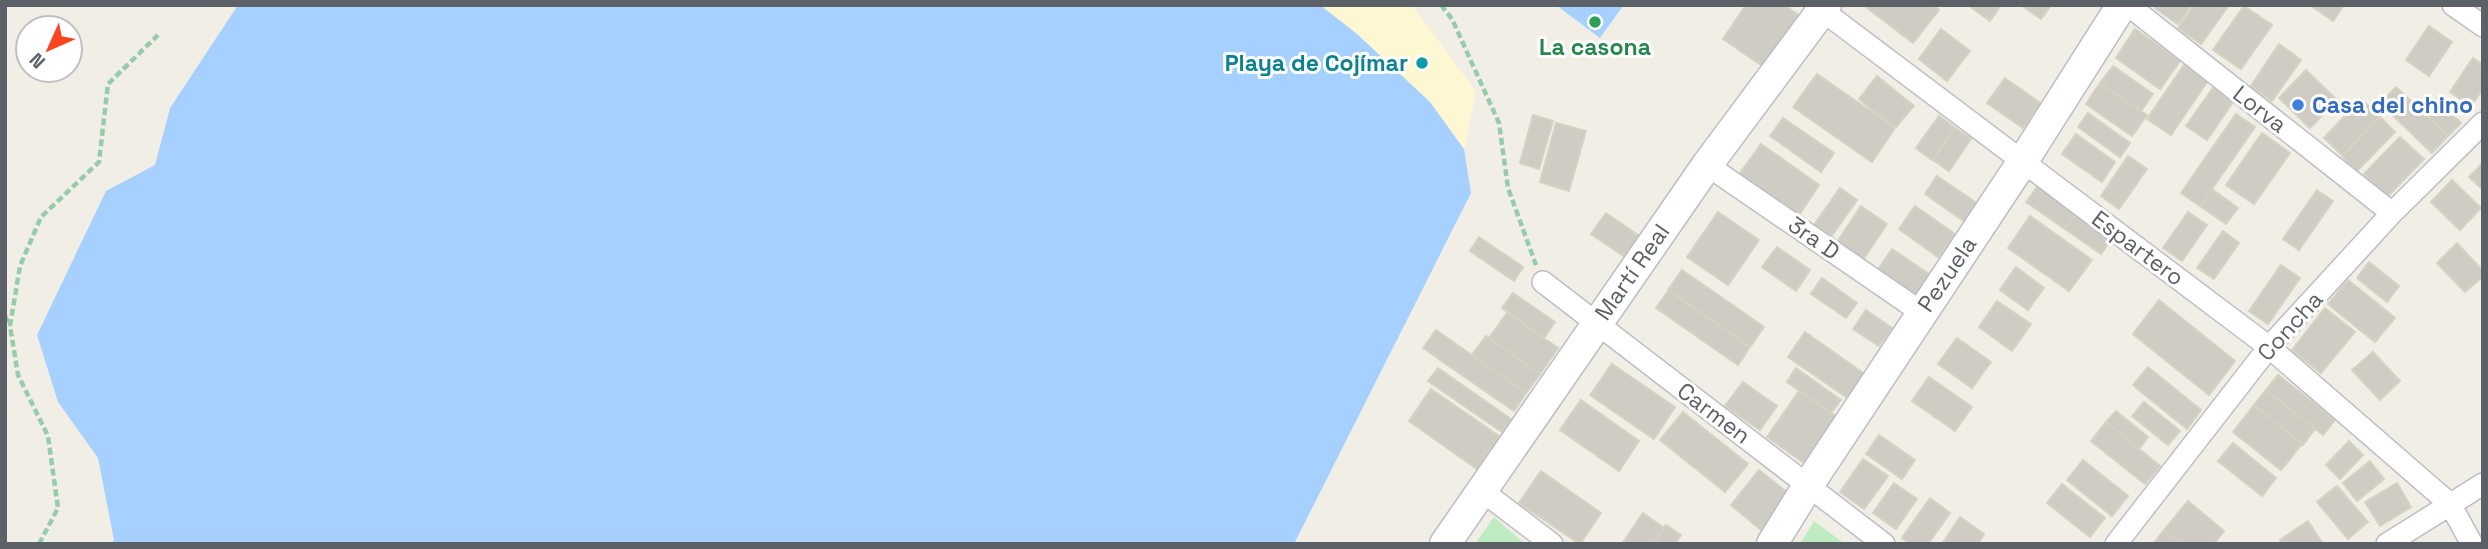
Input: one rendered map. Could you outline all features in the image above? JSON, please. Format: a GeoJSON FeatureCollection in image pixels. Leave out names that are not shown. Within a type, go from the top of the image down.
{"type":"FeatureCollection","features":[{"type":"Feature","properties":{"kind":"main road","name":"Pezuela"},"geometry":{"type":"LineString","coordinates":[[1772,544],[2122,5]]}},
{"type":"Feature","properties":{"kind":"main road","name":"Martí Real"},"geometry":{"type":"LineString","coordinates":[[1445,544],[1707,165],[1821,7]]}},
{"type":"Feature","properties":{"kind":"street","name":"Lorva"},"geometry":{"type":"LineString","coordinates":[[2128,5],[2392,213]]}},
{"type":"Feature","properties":{"kind":"street"},"geometry":{"type":"LineString","coordinates":[[2453,5],[2483,26]]}},
{"type":"Feature","properties":{"kind":"street","name":"Espartero"},"geometry":{"type":"LineString","coordinates":[[1821,7],[2269,347],[2450,504]]}},
{"type":"Feature","properties":{"kind":"street","name":"Concha"},"geometry":{"type":"LineString","coordinates":[[2116,544],[2269,347],[2392,213],[2483,123]]}},
{"type":"Feature","properties":{"kind":"street","name":"3ra D"},"geometry":{"type":"LineString","coordinates":[[1707,165],[1921,312]]}},
{"type":"Feature","properties":{"kind":"street","name":"Carmen"},"geometry":{"type":"LineString","coordinates":[[1543,282],[1595,325],[1809,484],[1884,544]]}},
{"type":"Feature","properties":{"kind":"street"},"geometry":{"type":"LineString","coordinates":[[2388,544],[2483,484]]}},
{"type":"Feature","properties":{"kind":"street"},"geometry":{"type":"LineString","coordinates":[[1481,490],[1552,544]]}},
{"type":"Feature","properties":{"kind":"street"},"geometry":{"type":"LineString","coordinates":[[2450,504],[2472,544]]}},
{"type":"Feature","properties":{"kind":"path"},"geometry":{"type":"LineString","coordinates":[[1441,5],[1452,19],[1499,123],[1508,188],[1543,282]]}},
{"type":"Feature","properties":{"kind":"path"},"geometry":{"type":"LineString","coordinates":[[10,326],[20,266],[41,217],[99,162],[108,85],[158,35]]}},
{"type":"Feature","properties":{"kind":"path"},"geometry":{"type":"LineString","coordinates":[[5,316],[10,326],[18,375],[48,436],[58,508],[39,544]]}},
{"type":"Feature","properties":{"kind":"green space"},"geometry":{"type":"Polygon","coordinates":[[[1494,517],[1525,544],[1475,544],[1494,517]]]}},
{"type":"Feature","properties":{"kind":"green space"},"geometry":{"type":"Polygon","coordinates":[[[1814,521],[1845,544],[1800,544],[1814,521]]]}},
{"type":"Feature","properties":{"kind":"sand","name":"Playa de Cojímar"},"geometry":{"type":"Polygon","coordinates":[[[1320,5],[1412,5],[1476,92],[1464,149],[1430,102],[1357,34],[1320,5]]]}},
{"type":"Feature","properties":{"kind":"water"},"geometry":{"type":"Polygon","coordinates":[[[238,5],[1320,5],[1357,34],[1430,102],[1464,149],[1471,193],[1294,544],[110,544],[114,540],[98,458],[58,402],[37,335],[106,191],[155,165],[170,108],[238,5]]]}},
{"type":"Feature","properties":{"kind":"water","name":"La casona"},"geometry":{"type":"Polygon","coordinates":[[[1556,5],[1622,5],[1623,6],[1600,38],[1556,5]]]}},
{"type":"Feature","properties":{"kind":"building"},"geometry":{"type":"Polygon","coordinates":[[[1746,5],[1784,5],[1800,16],[1764,67],[1723,39],[1746,5]]]}},
{"type":"Feature","properties":{"kind":"building"},"geometry":{"type":"Polygon","coordinates":[[[1933,5],[1939,10],[1913,43],[1866,7],[1933,5]]]}},
{"type":"Feature","properties":{"kind":"building"},"geometry":{"type":"Polygon","coordinates":[[[1968,5],[2001,5],[1990,21],[1968,5]]]}},
{"type":"Feature","properties":{"kind":"building"},"geometry":{"type":"Polygon","coordinates":[[[2021,5],[2051,5],[2041,19],[2021,5]]]}},
{"type":"Feature","properties":{"kind":"building"},"geometry":{"type":"Polygon","coordinates":[[[2157,5],[2191,5],[2178,24],[2155,8],[2157,5]]]}},
{"type":"Feature","properties":{"kind":"building"},"geometry":{"type":"Polygon","coordinates":[[[2194,5],[2229,5],[2201,44],[2178,28],[2194,5]]]}},
{"type":"Feature","properties":{"kind":"building"},"geometry":{"type":"Polygon","coordinates":[[[2314,5],[2344,5],[2333,21],[2313,7],[2314,5]]]}},
{"type":"Feature","properties":{"kind":"building"},"geometry":{"type":"Polygon","coordinates":[[[2244,6],[2272,25],[2241,69],[2213,50],[2244,6]]]}},
{"type":"Feature","properties":{"kind":"building"},"geometry":{"type":"Polygon","coordinates":[[[2429,26],[2452,42],[2429,76],[2406,60],[2429,26]]]}},
{"type":"Feature","properties":{"kind":"building"},"geometry":{"type":"Polygon","coordinates":[[[1941,29],[1970,51],[1947,81],[1919,59],[1941,29]]]}},
{"type":"Feature","properties":{"kind":"building"},"geometry":{"type":"Polygon","coordinates":[[[2135,29],[2180,61],[2160,89],[2116,58],[2135,29]]]}},
{"type":"Feature","properties":{"kind":"building"},"geometry":{"type":"Polygon","coordinates":[[[2279,44],[2301,60],[2272,101],[2251,86],[2279,44]]]}},
{"type":"Feature","properties":{"kind":"building"},"geometry":{"type":"Polygon","coordinates":[[[2473,58],[2483,65],[2483,89],[2471,106],[2450,92],[2473,58]]]}},
{"type":"Feature","properties":{"kind":"building"},"geometry":{"type":"Polygon","coordinates":[[[2184,65],[2207,82],[2171,135],[2147,119],[2184,65]]]}},
{"type":"Feature","properties":{"kind":"building"},"geometry":{"type":"Polygon","coordinates":[[[2113,66],[2153,94],[2141,111],[2100,83],[2113,66]]]}},
{"type":"Feature","properties":{"kind":"building"},"geometry":{"type":"Polygon","coordinates":[[[2306,70],[2337,100],[2310,128],[2279,98],[2306,70]]]}},
{"type":"Feature","properties":{"kind":"building"},"geometry":{"type":"Polygon","coordinates":[[[1817,74],[1895,128],[1872,162],[1793,107],[1817,74]]]}},
{"type":"Feature","properties":{"kind":"building"},"geometry":{"type":"Polygon","coordinates":[[[1877,76],[1914,106],[1895,128],[1859,99],[1877,76]]]}},
{"type":"Feature","properties":{"kind":"building"},"geometry":{"type":"Polygon","coordinates":[[[2005,78],[2040,103],[2023,128],[1987,103],[2005,78]]]}},
{"type":"Feature","properties":{"kind":"building"},"geometry":{"type":"Polygon","coordinates":[[[2100,83],[2147,115],[2132,136],[2086,104],[2100,83]]]}},
{"type":"Feature","properties":{"kind":"building"},"geometry":{"type":"Polygon","coordinates":[[[2396,87],[2448,136],[2432,153],[2380,103],[2396,87]]]}},
{"type":"Feature","properties":{"kind":"building"},"geometry":{"type":"Polygon","coordinates":[[[2213,88],[2233,102],[2207,140],[2186,126],[2213,88]]]}},
{"type":"Feature","properties":{"kind":"building"},"geometry":{"type":"Polygon","coordinates":[[[2361,99],[2380,117],[2343,156],[2324,138],[2361,99]]]}},
{"type":"Feature","properties":{"kind":"building"},"geometry":{"type":"Polygon","coordinates":[[[2436,99],[2461,123],[2448,136],[2424,113],[2436,99]]]}},
{"type":"Feature","properties":{"kind":"building"},"geometry":{"type":"Polygon","coordinates":[[[2088,113],[2130,143],[2120,157],[2078,127],[2088,113]]]}},
{"type":"Feature","properties":{"kind":"building"},"geometry":{"type":"Polygon","coordinates":[[[2236,114],[2255,127],[2200,206],[2181,193],[2236,114]]]}},
{"type":"Feature","properties":{"kind":"building"},"geometry":{"type":"Polygon","coordinates":[[[1533,115],[1553,121],[1539,169],[1520,163],[1533,115]]]}},
{"type":"Feature","properties":{"kind":"building"},"geometry":{"type":"Polygon","coordinates":[[[1939,116],[1955,128],[1932,160],[1916,148],[1939,116]]]}},
{"type":"Feature","properties":{"kind":"building"},"geometry":{"type":"Polygon","coordinates":[[[2380,117],[2395,132],[2357,171],[2342,156],[2380,117]]]}},
{"type":"Feature","properties":{"kind":"building"},"geometry":{"type":"Polygon","coordinates":[[[1783,118],[1834,153],[1821,172],[1770,136],[1783,118]]]}},
{"type":"Feature","properties":{"kind":"building"},"geometry":{"type":"Polygon","coordinates":[[[1556,123],[1586,131],[1569,191],[1540,182],[1556,123]]]}},
{"type":"Feature","properties":{"kind":"building"},"geometry":{"type":"Polygon","coordinates":[[[1955,128],[1971,139],[1949,171],[1933,160],[1955,128]]]}},
{"type":"Feature","properties":{"kind":"building"},"geometry":{"type":"Polygon","coordinates":[[[2262,133],[2290,153],[2254,204],[2226,185],[2262,133]]]}},
{"type":"Feature","properties":{"kind":"building"},"geometry":{"type":"Polygon","coordinates":[[[2076,134],[2115,162],[2102,182],[2062,154],[2076,134]]]}},
{"type":"Feature","properties":{"kind":"building"},"geometry":{"type":"Polygon","coordinates":[[[2400,137],[2424,159],[2388,196],[2364,174],[2400,137]]]}},
{"type":"Feature","properties":{"kind":"building"},"geometry":{"type":"Polygon","coordinates":[[[1761,144],[1819,185],[1799,215],[1740,173],[1761,144]]]}},
{"type":"Feature","properties":{"kind":"building"},"geometry":{"type":"Polygon","coordinates":[[[2128,156],[2147,169],[2119,209],[2101,196],[2128,156]]]}},
{"type":"Feature","properties":{"kind":"building"},"geometry":{"type":"Polygon","coordinates":[[[2483,163],[2483,190],[2469,177],[2483,163]]]}},
{"type":"Feature","properties":{"kind":"building"},"geometry":{"type":"Polygon","coordinates":[[[1937,176],[1981,206],[1968,224],[1925,194],[1937,176]]]}},
{"type":"Feature","properties":{"kind":"building"},"geometry":{"type":"Polygon","coordinates":[[[2452,180],[2481,208],[2460,230],[2431,202],[2452,180]]]}},
{"type":"Feature","properties":{"kind":"building"},"geometry":{"type":"Polygon","coordinates":[[[2040,183],[2078,210],[2065,229],[2026,202],[2040,183]]]}},
{"type":"Feature","properties":{"kind":"building"},"geometry":{"type":"Polygon","coordinates":[[[1840,188],[1857,200],[1831,237],[1814,225],[1840,188]]]}},
{"type":"Feature","properties":{"kind":"building"},"geometry":{"type":"Polygon","coordinates":[[[2212,189],[2238,208],[2226,224],[2200,206],[2212,189]]]}},
{"type":"Feature","properties":{"kind":"building"},"geometry":{"type":"Polygon","coordinates":[[[2317,190],[2333,201],[2299,250],[2283,239],[2317,190]]]}},
{"type":"Feature","properties":{"kind":"building"},"geometry":{"type":"Polygon","coordinates":[[[1861,206],[1887,224],[1863,260],[1837,242],[1861,206]]]}},
{"type":"Feature","properties":{"kind":"building"},"geometry":{"type":"Polygon","coordinates":[[[1915,206],[1955,234],[1938,257],[1899,229],[1915,206]]]}},
{"type":"Feature","properties":{"kind":"building"},"geometry":{"type":"Polygon","coordinates":[[[2078,210],[2114,236],[2101,254],[2065,229],[2078,210]]]}},
{"type":"Feature","properties":{"kind":"building"},"geometry":{"type":"Polygon","coordinates":[[[1718,212],[1759,240],[1728,285],[1687,257],[1718,212]]]}},
{"type":"Feature","properties":{"kind":"building"},"geometry":{"type":"Polygon","coordinates":[[[2188,212],[2207,225],[2182,261],[2163,248],[2188,212]]]}},
{"type":"Feature","properties":{"kind":"building"},"geometry":{"type":"Polygon","coordinates":[[[1606,213],[1639,236],[1625,257],[1591,234],[1606,213]]]}},
{"type":"Feature","properties":{"kind":"building"},"geometry":{"type":"Polygon","coordinates":[[[2030,216],[2092,260],[2069,291],[2008,248],[2030,216]]]}},
{"type":"Feature","properties":{"kind":"building"},"geometry":{"type":"Polygon","coordinates":[[[2223,231],[2239,243],[2214,279],[2197,268],[2223,231]]]}},
{"type":"Feature","properties":{"kind":"building"},"geometry":{"type":"Polygon","coordinates":[[[1479,237],[1523,267],[1514,281],[1470,251],[1479,237]]]}},
{"type":"Feature","properties":{"kind":"building"},"geometry":{"type":"Polygon","coordinates":[[[2457,243],[2483,271],[2483,276],[2465,292],[2437,263],[2457,243]]]}},
{"type":"Feature","properties":{"kind":"building"},"geometry":{"type":"Polygon","coordinates":[[[1777,247],[1810,270],[1796,291],[1762,267],[1777,247]]]}},
{"type":"Feature","properties":{"kind":"building"},"geometry":{"type":"Polygon","coordinates":[[[1892,249],[1932,276],[1916,299],[1877,271],[1892,249]]]}},
{"type":"Feature","properties":{"kind":"building"},"geometry":{"type":"Polygon","coordinates":[[[2369,262],[2399,286],[2387,302],[2357,278],[2369,262]]]}},
{"type":"Feature","properties":{"kind":"building"},"geometry":{"type":"Polygon","coordinates":[[[2281,265],[2300,278],[2268,324],[2249,311],[2281,265]]]}},
{"type":"Feature","properties":{"kind":"building"},"geometry":{"type":"Polygon","coordinates":[[[2016,267],[2044,288],[2028,310],[2000,290],[2016,267]]]}},
{"type":"Feature","properties":{"kind":"building"},"geometry":{"type":"Polygon","coordinates":[[[1682,270],[1764,327],[1750,347],[1668,290],[1682,270]]]}},
{"type":"Feature","properties":{"kind":"building"},"geometry":{"type":"Polygon","coordinates":[[[1822,278],[1857,303],[1846,318],[1811,294],[1822,278]]]}},
{"type":"Feature","properties":{"kind":"building"},"geometry":{"type":"Polygon","coordinates":[[[2348,280],[2395,318],[2375,342],[2328,304],[2348,280]]]}},
{"type":"Feature","properties":{"kind":"building"},"geometry":{"type":"Polygon","coordinates":[[[1669,290],[1750,347],[1738,365],[1656,308],[1669,290]]]}},
{"type":"Feature","properties":{"kind":"building"},"geometry":{"type":"Polygon","coordinates":[[[1513,293],[1555,322],[1544,338],[1502,308],[1513,293]]]}},
{"type":"Feature","properties":{"kind":"building"},"geometry":{"type":"Polygon","coordinates":[[[2159,300],[2235,361],[2209,395],[2133,334],[2159,300]]]}},
{"type":"Feature","properties":{"kind":"building"},"geometry":{"type":"Polygon","coordinates":[[[1997,301],[2031,324],[2012,351],[1979,327],[1997,301]]]}},
{"type":"Feature","properties":{"kind":"building"},"geometry":{"type":"Polygon","coordinates":[[[2325,308],[2355,332],[2321,373],[2292,350],[2325,308]]]}},
{"type":"Feature","properties":{"kind":"building"},"geometry":{"type":"Polygon","coordinates":[[[1866,310],[1892,328],[1879,346],[1853,329],[1866,310]]]}},
{"type":"Feature","properties":{"kind":"building"},"geometry":{"type":"Polygon","coordinates":[[[1507,313],[1558,348],[1540,374],[1489,338],[1507,313]]]}},
{"type":"Feature","properties":{"kind":"building"},"geometry":{"type":"Polygon","coordinates":[[[1436,330],[1526,393],[1514,411],[1423,348],[1436,330]]]}},
{"type":"Feature","properties":{"kind":"building"},"geometry":{"type":"Polygon","coordinates":[[[1805,332],[1866,375],[1849,399],[1788,357],[1805,332]]]}},
{"type":"Feature","properties":{"kind":"building"},"geometry":{"type":"Polygon","coordinates":[[[1486,336],[1540,374],[1526,393],[1472,355],[1486,336]]]}},
{"type":"Feature","properties":{"kind":"building"},"geometry":{"type":"Polygon","coordinates":[[[1957,338],[1991,362],[1972,388],[1938,364],[1957,338]]]}},
{"type":"Feature","properties":{"kind":"building"},"geometry":{"type":"Polygon","coordinates":[[[2373,352],[2400,381],[2380,400],[2352,370],[2373,352]]]}},
{"type":"Feature","properties":{"kind":"building"},"geometry":{"type":"Polygon","coordinates":[[[1612,364],[1675,407],[1654,439],[1590,395],[1612,364]]]}},
{"type":"Feature","properties":{"kind":"building"},"geometry":{"type":"Polygon","coordinates":[[[2148,367],[2201,410],[2187,429],[2133,385],[2148,367]]]}},
{"type":"Feature","properties":{"kind":"building"},"geometry":{"type":"Polygon","coordinates":[[[1438,368],[1511,419],[1502,432],[1428,381],[1438,368]]]}},
{"type":"Feature","properties":{"kind":"building"},"geometry":{"type":"Polygon","coordinates":[[[1796,368],[1841,400],[1831,413],[1787,382],[1796,368]]]}},
{"type":"Feature","properties":{"kind":"building"},"geometry":{"type":"Polygon","coordinates":[[[2278,375],[2335,420],[2323,435],[2266,390],[2278,375]]]}},
{"type":"Feature","properties":{"kind":"building"},"geometry":{"type":"Polygon","coordinates":[[[1929,377],[1972,407],[1955,431],[1912,401],[1929,377]]]}},
{"type":"Feature","properties":{"kind":"building"},"geometry":{"type":"Polygon","coordinates":[[[1743,382],[1777,406],[1760,430],[1725,406],[1743,382]]]}},
{"type":"Feature","properties":{"kind":"building"},"geometry":{"type":"Polygon","coordinates":[[[1431,389],[1499,436],[1477,469],[1409,421],[1431,389]]]}},
{"type":"Feature","properties":{"kind":"building"},"geometry":{"type":"Polygon","coordinates":[[[2266,390],[2315,429],[2303,445],[2254,405],[2266,390]]]}},
{"type":"Feature","properties":{"kind":"building"},"geometry":{"type":"Polygon","coordinates":[[[1799,391],[1836,416],[1804,463],[1767,437],[1799,391]]]}},
{"type":"Feature","properties":{"kind":"building"},"geometry":{"type":"Polygon","coordinates":[[[1581,400],[1639,441],[1619,471],[1560,430],[1581,400]]]}},
{"type":"Feature","properties":{"kind":"building"},"geometry":{"type":"Polygon","coordinates":[[[2144,402],[2180,431],[2168,445],[2132,416],[2144,402]]]}},
{"type":"Feature","properties":{"kind":"building"},"geometry":{"type":"Polygon","coordinates":[[[2254,405],[2302,444],[2281,470],[2233,432],[2254,405]]]}},
{"type":"Feature","properties":{"kind":"building"},"geometry":{"type":"Polygon","coordinates":[[[2116,411],[2148,437],[2139,449],[2106,422],[2116,411]]]}},
{"type":"Feature","properties":{"kind":"building"},"geometry":{"type":"Polygon","coordinates":[[[1683,412],[1748,464],[1725,492],[1660,440],[1683,412]]]}},
{"type":"Feature","properties":{"kind":"building"},"geometry":{"type":"Polygon","coordinates":[[[2106,422],[2160,466],[2145,484],[2091,441],[2106,422]]]}},
{"type":"Feature","properties":{"kind":"building"},"geometry":{"type":"Polygon","coordinates":[[[1879,435],[1915,460],[1902,479],[1866,454],[1879,435]]]}},
{"type":"Feature","properties":{"kind":"building"},"geometry":{"type":"Polygon","coordinates":[[[2349,441],[2363,455],[2340,479],[2326,465],[2349,441]]]}},
{"type":"Feature","properties":{"kind":"building"},"geometry":{"type":"Polygon","coordinates":[[[2233,443],[2276,478],[2262,496],[2218,461],[2233,443]]]}},
{"type":"Feature","properties":{"kind":"building"},"geometry":{"type":"Polygon","coordinates":[[[1863,459],[1888,476],[1864,509],[1840,492],[1863,459]]]}},
{"type":"Feature","properties":{"kind":"building"},"geometry":{"type":"Polygon","coordinates":[[[2083,460],[2128,496],[2112,516],[2067,480],[2083,460]]]}},
{"type":"Feature","properties":{"kind":"building"},"geometry":{"type":"Polygon","coordinates":[[[2370,461],[2384,479],[2357,501],[2343,483],[2370,461]]]}},
{"type":"Feature","properties":{"kind":"building"},"geometry":{"type":"Polygon","coordinates":[[[1759,470],[1789,494],[1761,530],[1731,505],[1759,470]]]}},
{"type":"Feature","properties":{"kind":"building"},"geometry":{"type":"Polygon","coordinates":[[[1541,471],[1601,513],[1580,544],[1519,503],[1541,471]]]}},
{"type":"Feature","properties":{"kind":"building"},"geometry":{"type":"Polygon","coordinates":[[[1894,483],[1917,499],[1896,529],[1873,513],[1894,483]]]}},
{"type":"Feature","properties":{"kind":"building"},"geometry":{"type":"Polygon","coordinates":[[[2397,483],[2411,507],[2380,526],[2365,502],[2397,483]]]}},
{"type":"Feature","properties":{"kind":"building"},"geometry":{"type":"Polygon","coordinates":[[[2062,484],[2105,518],[2090,537],[2047,503],[2062,484]]]}},
{"type":"Feature","properties":{"kind":"building"},"geometry":{"type":"Polygon","coordinates":[[[2337,486],[2368,522],[2348,539],[2317,502],[2337,486]]]}},
{"type":"Feature","properties":{"kind":"building"},"geometry":{"type":"Polygon","coordinates":[[[1930,498],[1950,513],[1928,544],[1911,544],[1902,538],[1930,498]]]}},
{"type":"Feature","properties":{"kind":"building"},"geometry":{"type":"Polygon","coordinates":[[[2188,501],[2224,531],[2214,544],[2181,544],[2164,530],[2188,501]]]}},
{"type":"Feature","properties":{"kind":"building"},"geometry":{"type":"Polygon","coordinates":[[[1643,513],[1664,528],[1653,544],[1622,544],[1643,513]]]}},
{"type":"Feature","properties":{"kind":"building"},"geometry":{"type":"Polygon","coordinates":[[[1960,517],[1984,534],[1978,544],[1942,544],[1960,517]]]}},
{"type":"Feature","properties":{"kind":"building"},"geometry":{"type":"Polygon","coordinates":[[[2308,521],[2323,544],[2282,544],[2280,540],[2308,521]]]}},
{"type":"Feature","properties":{"kind":"building"},"geometry":{"type":"Polygon","coordinates":[[[1666,525],[1681,535],[1675,544],[1653,544],[1666,525]]]}},
{"type":"Feature","properties":{"kind":"building"},"geometry":{"type":"Polygon","coordinates":[[[2164,530],[2181,544],[2154,543],[2164,530]]]}},
{"type":"Feature","properties":{"kind":"place","name":"La casona"},"geometry":{"type":"Point","coordinates":[1595,22]}},
{"type":"Feature","properties":{"kind":"place","name":"Playa de Cojímar"},"geometry":{"type":"Point","coordinates":[1422,63]}},
{"type":"Feature","properties":{"kind":"place","name":"Casa del chino"},"geometry":{"type":"Point","coordinates":[2298,105]}}]}
